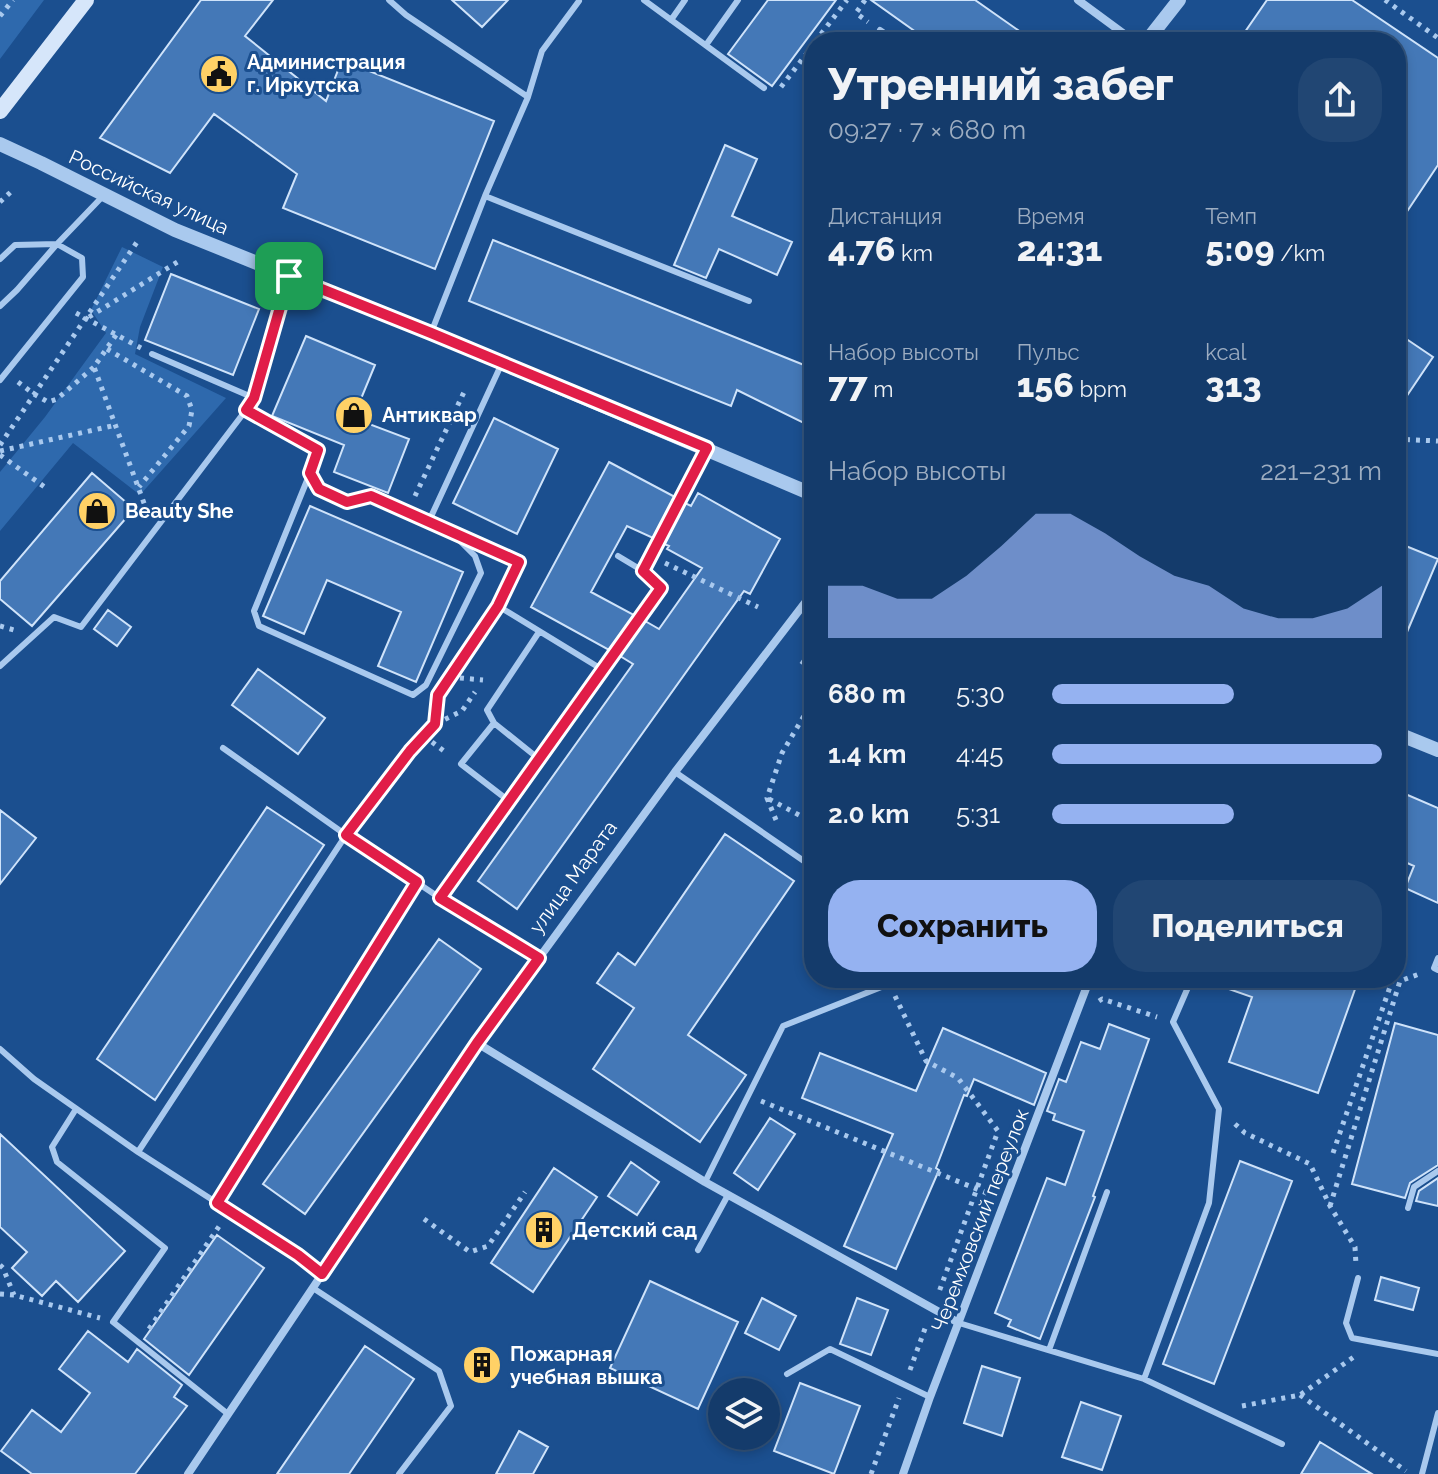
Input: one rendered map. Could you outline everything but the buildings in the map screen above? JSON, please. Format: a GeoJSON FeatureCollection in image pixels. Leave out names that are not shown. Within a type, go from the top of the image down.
{"type":"FeatureCollection","features":[{"type":"Feature","properties":{"kind":"main road"},"geometry":{"type":"LineString","coordinates":[[0,111],[86,0]]}},
{"type":"Feature","properties":{"kind":"street"},"geometry":{"type":"LineString","coordinates":[[1078,0],[1121,32]]}},
{"type":"Feature","properties":{"kind":"street"},"geometry":{"type":"LineString","coordinates":[[1154,32],[1179,0]]}},
{"type":"Feature","properties":{"kind":"street","name":"Российская улица"},"geometry":{"type":"LineString","coordinates":[[0,144],[175,230],[431,333],[804,491]]}},
{"type":"Feature","properties":{"kind":"street","name":"улица Марата"},"geometry":{"type":"LineString","coordinates":[[188,1474],[477,1043],[675,772],[804,604]]}},
{"type":"Feature","properties":{"kind":"street"},"geometry":{"type":"LineString","coordinates":[[1406,737],[1438,750]]}},
{"type":"Feature","properties":{"kind":"street","name":"Черемховский переулок"},"geometry":{"type":"LineString","coordinates":[[903,1474],[1086,988]]}},
{"type":"Feature","properties":{"kind":"street"},"geometry":{"type":"LineString","coordinates":[[477,1043],[705,1182],[959,1323]]}},
{"type":"Feature","properties":{"kind":"lane"},"geometry":{"type":"LineString","coordinates":[[389,0],[406,15],[528,97]]}},
{"type":"Feature","properties":{"kind":"lane"},"geometry":{"type":"LineString","coordinates":[[644,0],[764,88]]}},
{"type":"Feature","properties":{"kind":"lane"},"geometry":{"type":"LineString","coordinates":[[671,20],[685,0]]}},
{"type":"Feature","properties":{"kind":"lane"},"geometry":{"type":"LineString","coordinates":[[706,45],[738,0]]}},
{"type":"Feature","properties":{"kind":"lane"},"geometry":{"type":"LineString","coordinates":[[431,333],[528,97],[542,51],[579,1]]}},
{"type":"Feature","properties":{"kind":"lane"},"geometry":{"type":"LineString","coordinates":[[0,306],[103,195]]}},
{"type":"Feature","properties":{"kind":"lane"},"geometry":{"type":"LineString","coordinates":[[485,196],[749,301]]}},
{"type":"Feature","properties":{"kind":"lane"},"geometry":{"type":"LineString","coordinates":[[0,259],[15,245],[57,244],[82,258],[83,277],[0,380]]}},
{"type":"Feature","properties":{"kind":"lane"},"geometry":{"type":"LineString","coordinates":[[0,666],[54,617],[81,627],[246,410],[254,398],[289,276]]}},
{"type":"Feature","properties":{"kind":"lane"},"geometry":{"type":"LineString","coordinates":[[152,354],[254,398]]}},
{"type":"Feature","properties":{"kind":"lane"},"geometry":{"type":"LineString","coordinates":[[429,521],[502,363]]}},
{"type":"Feature","properties":{"kind":"lane"},"geometry":{"type":"LineString","coordinates":[[246,410],[318,450],[254,611],[259,626],[413,695],[426,685],[481,573],[475,556],[448,529]]}},
{"type":"Feature","properties":{"kind":"lane"},"geometry":{"type":"LineString","coordinates":[[643,571],[707,448]]}},
{"type":"Feature","properties":{"kind":"lane"},"geometry":{"type":"LineString","coordinates":[[310,473],[319,489],[347,502],[371,496],[519,562]]}},
{"type":"Feature","properties":{"kind":"lane"},"geometry":{"type":"LineString","coordinates":[[440,898],[661,588],[643,571],[618,556]]}},
{"type":"Feature","properties":{"kind":"lane"},"geometry":{"type":"LineString","coordinates":[[498,606],[603,670]]}},
{"type":"Feature","properties":{"kind":"lane"},"geometry":{"type":"LineString","coordinates":[[539,632],[487,710],[494,723],[539,759]]}},
{"type":"Feature","properties":{"kind":"lane"},"geometry":{"type":"LineString","coordinates":[[494,723],[461,764],[509,801]]}},
{"type":"Feature","properties":{"kind":"lane"},"geometry":{"type":"LineString","coordinates":[[223,748],[440,898],[539,958]]}},
{"type":"Feature","properties":{"kind":"lane"},"geometry":{"type":"LineString","coordinates":[[675,772],[804,862]]}},
{"type":"Feature","properties":{"kind":"lane"},"geometry":{"type":"LineString","coordinates":[[138,1152],[346,835]]}},
{"type":"Feature","properties":{"kind":"lane"},"geometry":{"type":"LineString","coordinates":[[217,1203],[417,882]]}},
{"type":"Feature","properties":{"kind":"lane"},"geometry":{"type":"LineString","coordinates":[[1436,969],[1438,958]]}},
{"type":"Feature","properties":{"kind":"lane"},"geometry":{"type":"LineString","coordinates":[[705,1182],[783,1026],[871,988]]}},
{"type":"Feature","properties":{"kind":"lane"},"geometry":{"type":"LineString","coordinates":[[1144,1379],[1209,1203],[1219,1109],[1173,1022],[1188,988]]}},
{"type":"Feature","properties":{"kind":"lane"},"geometry":{"type":"LineString","coordinates":[[0,1049],[34,1079],[76,1109],[298,1255],[322,1274]]}},
{"type":"Feature","properties":{"kind":"lane"},"geometry":{"type":"LineString","coordinates":[[76,1109],[52,1147],[57,1162],[165,1248],[113,1322],[228,1414]]}},
{"type":"Feature","properties":{"kind":"lane"},"geometry":{"type":"LineString","coordinates":[[1408,1208],[1414,1187],[1438,1171]]}},
{"type":"Feature","properties":{"kind":"lane"},"geometry":{"type":"LineString","coordinates":[[1049,1350],[1107,1192]]}},
{"type":"Feature","properties":{"kind":"lane"},"geometry":{"type":"LineString","coordinates":[[698,1250],[728,1195]]}},
{"type":"Feature","properties":{"kind":"lane"},"geometry":{"type":"LineString","coordinates":[[1358,1278],[1346,1323],[1352,1338],[1438,1354]]}},
{"type":"Feature","properties":{"kind":"lane"},"geometry":{"type":"LineString","coordinates":[[313,1288],[439,1371],[451,1406],[399,1474]]}},
{"type":"Feature","properties":{"kind":"lane"},"geometry":{"type":"LineString","coordinates":[[959,1323],[1144,1379],[1282,1444]]}},
{"type":"Feature","properties":{"kind":"lane"},"geometry":{"type":"LineString","coordinates":[[787,1374],[830,1349],[930,1397]]}},
{"type":"Feature","properties":{"kind":"lane"},"geometry":{"type":"LineString","coordinates":[[1422,1474],[1438,1413]]}},
{"type":"Feature","properties":{"kind":"path"},"geometry":{"type":"LineString","coordinates":[[0,16],[13,0]]}},
{"type":"Feature","properties":{"kind":"path"},"geometry":{"type":"LineString","coordinates":[[823,32],[847,0]]}},
{"type":"Feature","properties":{"kind":"path"},"geometry":{"type":"LineString","coordinates":[[865,0],[856,13],[880,30]]}},
{"type":"Feature","properties":{"kind":"path"},"geometry":{"type":"LineString","coordinates":[[1385,0],[1438,38]]}},
{"type":"Feature","properties":{"kind":"path"},"geometry":{"type":"LineString","coordinates":[[764,88],[774,96],[804,57]]}},
{"type":"Feature","properties":{"kind":"path"},"geometry":{"type":"LineString","coordinates":[[0,202],[14,189]]}},
{"type":"Feature","properties":{"kind":"path"},"geometry":{"type":"LineString","coordinates":[[0,450],[34,394],[137,242]]}},
{"type":"Feature","properties":{"kind":"path"},"geometry":{"type":"LineString","coordinates":[[85,319],[179,261]]}},
{"type":"Feature","properties":{"kind":"path"},"geometry":{"type":"LineString","coordinates":[[85,319],[152,354]]}},
{"type":"Feature","properties":{"kind":"path"},"geometry":{"type":"LineString","coordinates":[[34,394],[48,402],[57,399],[94,367],[116,335]]}},
{"type":"Feature","properties":{"kind":"path"},"geometry":{"type":"LineString","coordinates":[[107,349],[187,396],[192,410],[189,426],[139,488]]}},
{"type":"Feature","properties":{"kind":"path"},"geometry":{"type":"LineString","coordinates":[[94,367],[154,532]]}},
{"type":"Feature","properties":{"kind":"path"},"geometry":{"type":"LineString","coordinates":[[407,512],[465,390]]}},
{"type":"Feature","properties":{"kind":"path"},"geometry":{"type":"LineString","coordinates":[[0,450],[116,425]]}},
{"type":"Feature","properties":{"kind":"path"},"geometry":{"type":"LineString","coordinates":[[1406,439],[1438,441]]}},
{"type":"Feature","properties":{"kind":"path"},"geometry":{"type":"LineString","coordinates":[[0,450],[46,488]]}},
{"type":"Feature","properties":{"kind":"path"},"geometry":{"type":"LineString","coordinates":[[651,556],[758,607]]}},
{"type":"Feature","properties":{"kind":"path"},"geometry":{"type":"LineString","coordinates":[[444,686],[498,606]]}},
{"type":"Feature","properties":{"kind":"path"},"geometry":{"type":"LineString","coordinates":[[346,835],[376,793],[424,736],[435,724],[462,711],[483,680],[450,677]]}},
{"type":"Feature","properties":{"kind":"path"},"geometry":{"type":"LineString","coordinates":[[435,724],[438,695]]}},
{"type":"Feature","properties":{"kind":"path"},"geometry":{"type":"LineString","coordinates":[[789,852],[767,798],[782,753],[804,716]]}},
{"type":"Feature","properties":{"kind":"path"},"geometry":{"type":"LineString","coordinates":[[424,736],[461,764]]}},
{"type":"Feature","properties":{"kind":"path"},"geometry":{"type":"LineString","coordinates":[[767,798],[804,818]]}},
{"type":"Feature","properties":{"kind":"path"},"geometry":{"type":"LineString","coordinates":[[1406,979],[1436,969]]}},
{"type":"Feature","properties":{"kind":"path"},"geometry":{"type":"LineString","coordinates":[[893,988],[926,1061],[958,1078],[998,1131]]}},
{"type":"Feature","properties":{"kind":"path"},"geometry":{"type":"LineString","coordinates":[[1333,1153],[1390,988]]}},
{"type":"Feature","properties":{"kind":"path"},"geometry":{"type":"LineString","coordinates":[[1330,1206],[1398,988]]}},
{"type":"Feature","properties":{"kind":"path"},"geometry":{"type":"LineString","coordinates":[[1074,1022],[1102,999],[1173,1022]]}},
{"type":"Feature","properties":{"kind":"path"},"geometry":{"type":"LineString","coordinates":[[748,1096],[1005,1200]]}},
{"type":"Feature","properties":{"kind":"path"},"geometry":{"type":"LineString","coordinates":[[1219,1109],[1245,1133],[1310,1164],[1330,1206],[1355,1247],[1358,1278]]}},
{"type":"Feature","properties":{"kind":"path"},"geometry":{"type":"LineString","coordinates":[[424,1219],[470,1252],[488,1246],[525,1192]]}},
{"type":"Feature","properties":{"kind":"path"},"geometry":{"type":"LineString","coordinates":[[139,1343],[230,1211]]}},
{"type":"Feature","properties":{"kind":"path"},"geometry":{"type":"LineString","coordinates":[[0,1265],[14,1295]]}},
{"type":"Feature","properties":{"kind":"path"},"geometry":{"type":"LineString","coordinates":[[0,1294],[113,1322]]}},
{"type":"Feature","properties":{"kind":"path"},"geometry":{"type":"LineString","coordinates":[[1214,1412],[1300,1395],[1375,1343]]}},
{"type":"Feature","properties":{"kind":"path"},"geometry":{"type":"LineString","coordinates":[[1300,1395],[1411,1474]]}},
{"type":"Feature","properties":{"kind":"shaded area"},"geometry":{"type":"Polygon","coordinates":[[[0,0],[44,0],[0,59],[0,0]]]}},
{"type":"Feature","properties":{"kind":"shaded area"},"geometry":{"type":"Polygon","coordinates":[[[122,247],[163,267],[140,327],[135,354],[226,398],[140,495],[73,443],[0,531],[0,472],[45,417],[106,333],[91,310],[122,247]]]}},
{"type":"Feature","properties":{"kind":"place","name":"Администрация г. Иркутска"},"geometry":{"type":"Point","coordinates":[219,74]}},
{"type":"Feature","properties":{"kind":"place","name":"Антиквар"},"geometry":{"type":"Point","coordinates":[354,415]}},
{"type":"Feature","properties":{"kind":"place","name":"Beauty She"},"geometry":{"type":"Point","coordinates":[97,511]}},
{"type":"Feature","properties":{"kind":"place","name":"Детский сад"},"geometry":{"type":"Point","coordinates":[544,1230]}},
{"type":"Feature","properties":{"kind":"place","name":"Пожарная учебная вышка"},"geometry":{"type":"Point","coordinates":[482,1365]}},
{"type":"Feature","properties":{"kind":"route"},"geometry":{"type":"LineString","coordinates":[[289,276],[707,448],[643,571],[661,588],[440,898],[539,958],[477,1043],[322,1274],[217,1203],[417,882],[346,835],[376,793],[435,724],[438,695],[498,606],[519,562],[371,496],[347,502],[319,489],[310,473],[318,450],[246,410],[254,398],[289,276]]}}]}
